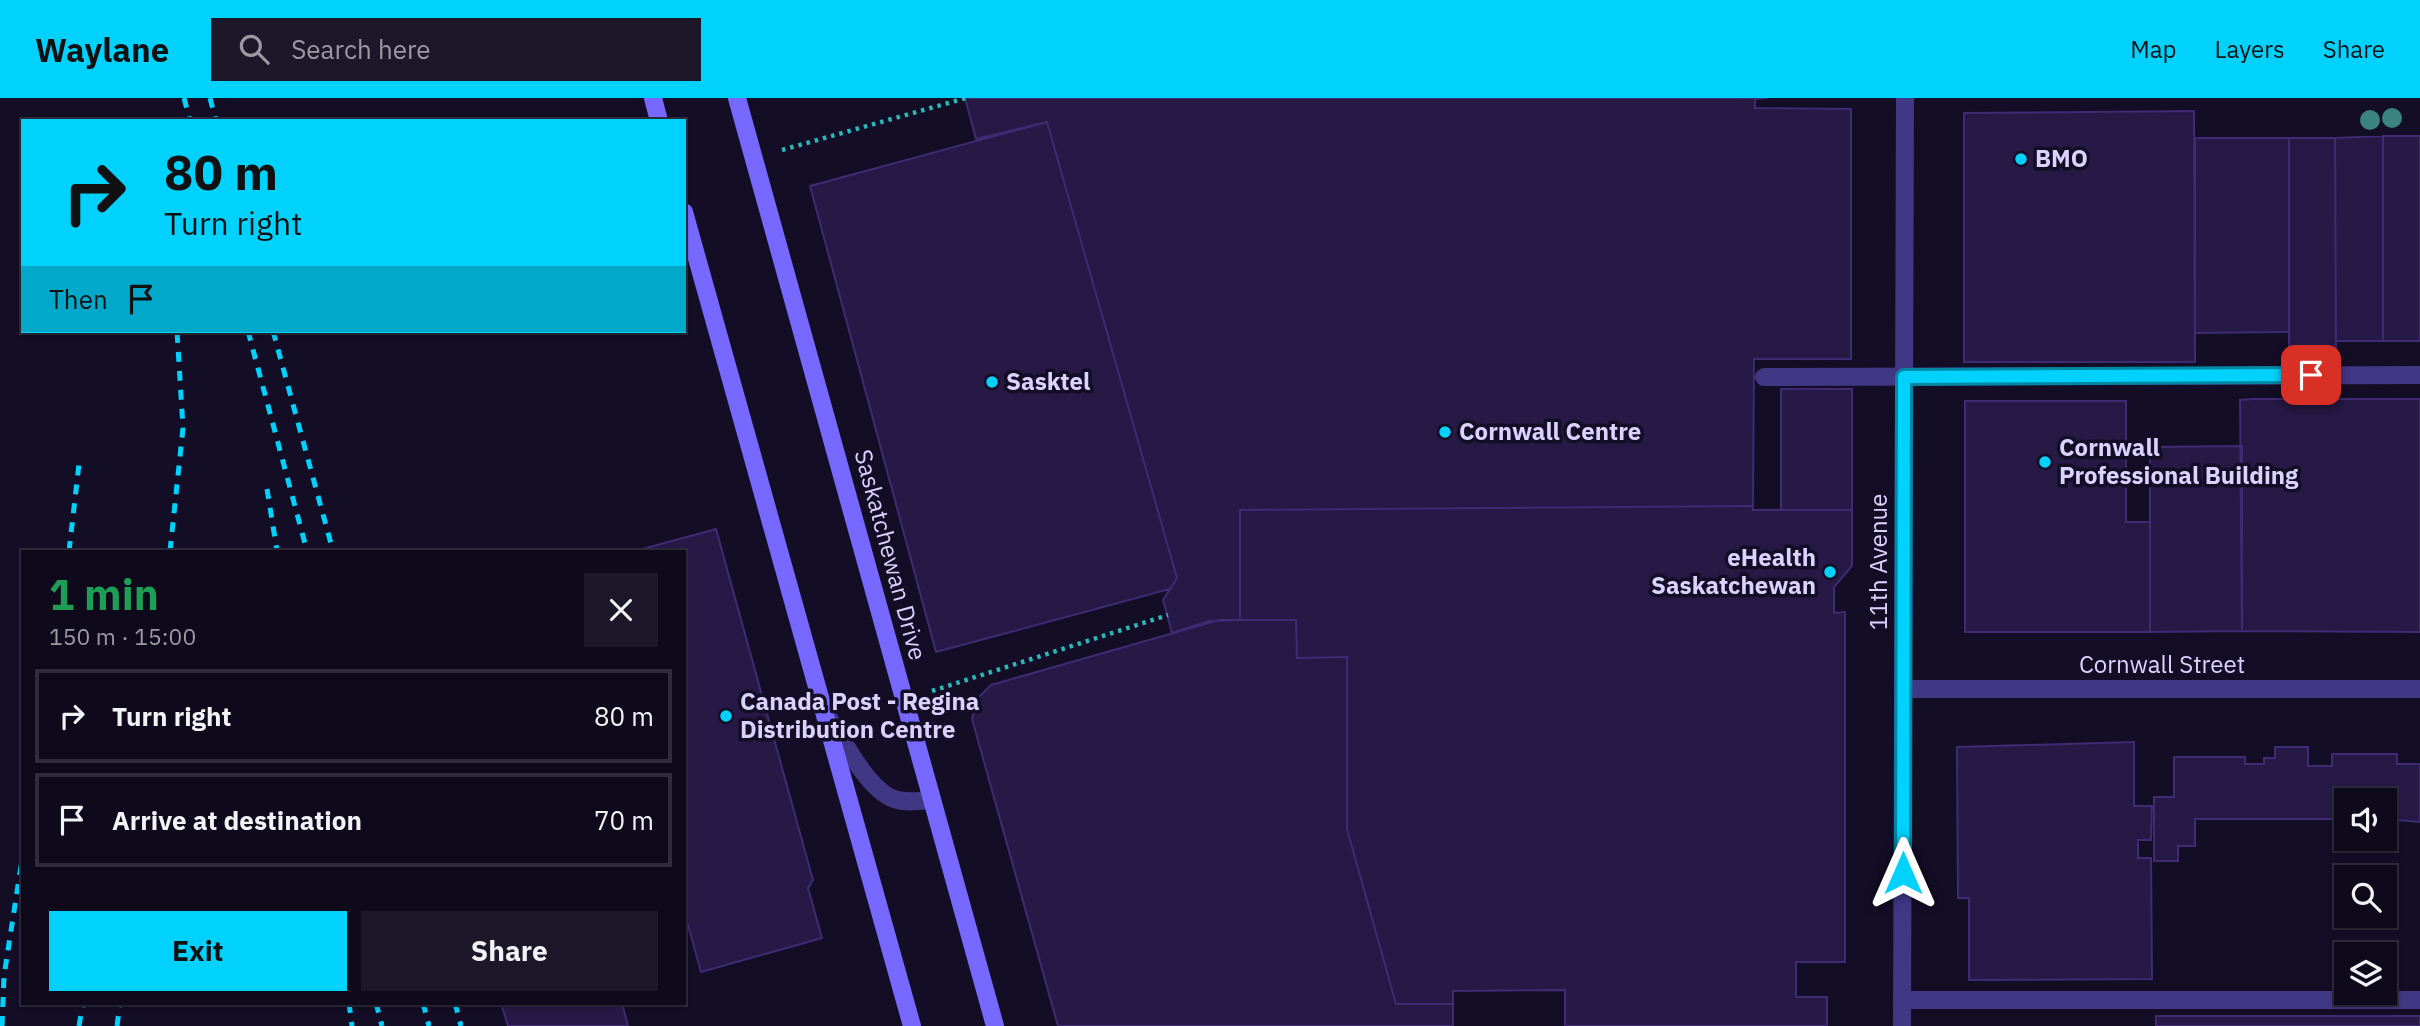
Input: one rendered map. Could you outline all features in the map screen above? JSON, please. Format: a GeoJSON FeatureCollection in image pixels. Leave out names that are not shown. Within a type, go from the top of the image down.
{"type":"FeatureCollection","features":[{"type":"Feature","properties":{"kind":"main road"},"geometry":{"type":"LineString","coordinates":[[653,98],[658,119]]}},
{"type":"Feature","properties":{"kind":"main road","name":"Saskatchewan Drive"},"geometry":{"type":"LineString","coordinates":[[737,98],[995,1026]]}},
{"type":"Feature","properties":{"kind":"main road"},"geometry":{"type":"LineString","coordinates":[[686,219],[912,1026]]}},
{"type":"Feature","properties":{"kind":"street","name":"11th Avenue"},"geometry":{"type":"LineString","coordinates":[[1902,1026],[1905,98]]}},
{"type":"Feature","properties":{"kind":"street"},"geometry":{"type":"LineString","coordinates":[[1764,377],[2420,375]]}},
{"type":"Feature","properties":{"kind":"street","name":"Cornwall Street"},"geometry":{"type":"LineString","coordinates":[[1903,690],[2420,690]]}},
{"type":"Feature","properties":{"kind":"street"},"geometry":{"type":"LineString","coordinates":[[823,709],[876,788],[894,799],[932,800]]}},
{"type":"Feature","properties":{"kind":"street"},"geometry":{"type":"LineString","coordinates":[[1902,1000],[2420,1000]]}},
{"type":"Feature","properties":{"kind":"path"},"geometry":{"type":"LineString","coordinates":[[754,158],[966,98]]}},
{"type":"Feature","properties":{"kind":"path"},"geometry":{"type":"LineString","coordinates":[[904,699],[1168,615]]}},
{"type":"Feature","properties":{"kind":"building","name":"Cornwall Centre"},"geometry":{"type":"Polygon","coordinates":[[[965,98],[1768,98],[1755,99],[1755,108],[1851,109],[1851,359],[1754,359],[1753,506],[1240,510],[1240,620],[1209,621],[1172,633],[1163,600],[1177,578],[1047,122],[976,139],[965,98]]]}},
{"type":"Feature","properties":{"kind":"building"},"geometry":{"type":"Polygon","coordinates":[[[2194,111],[2195,362],[1964,362],[1964,113],[2194,111]]]}},
{"type":"Feature","properties":{"kind":"building","name":"Sasktel"},"geometry":{"type":"Polygon","coordinates":[[[1047,122],[1177,578],[1170,589],[936,652],[810,186],[1047,122]]]}},
{"type":"Feature","properties":{"kind":"building"},"geometry":{"type":"Polygon","coordinates":[[[2383,136],[2420,136],[2420,341],[2383,341],[2383,136]]]}},
{"type":"Feature","properties":{"kind":"building"},"geometry":{"type":"Polygon","coordinates":[[[2383,136],[2383,341],[2336,341],[2335,138],[2383,136]]]}},
{"type":"Feature","properties":{"kind":"building"},"geometry":{"type":"Polygon","coordinates":[[[2195,138],[2289,138],[2289,332],[2195,333],[2195,138]]]}},
{"type":"Feature","properties":{"kind":"building"},"geometry":{"type":"Polygon","coordinates":[[[2289,138],[2335,138],[2336,362],[2289,362],[2289,138]]]}},
{"type":"Feature","properties":{"kind":"building"},"geometry":{"type":"Polygon","coordinates":[[[1781,389],[1852,389],[1852,510],[1781,510],[1781,389]]]}},
{"type":"Feature","properties":{"kind":"building"},"geometry":{"type":"Polygon","coordinates":[[[2420,399],[2420,632],[2242,631],[2240,400],[2420,399]]]}},
{"type":"Feature","properties":{"kind":"building","name":"Cornwall Professional Building"},"geometry":{"type":"Polygon","coordinates":[[[1965,401],[2126,401],[2126,522],[2150,522],[2150,632],[1965,632],[1965,401]]]}},
{"type":"Feature","properties":{"kind":"building"},"geometry":{"type":"Polygon","coordinates":[[[2242,446],[2242,631],[2150,632],[2150,447],[2242,446]]]}},
{"type":"Feature","properties":{"kind":"building"},"geometry":{"type":"Polygon","coordinates":[[[1753,506],[1753,510],[1852,510],[1852,566],[1834,587],[1834,613],[1845,612],[1845,962],[1796,962],[1796,997],[1827,997],[1827,1026],[1565,1026],[1565,990],[1453,991],[1453,1004],[1396,1004],[1347,829],[1347,657],[1297,658],[1296,620],[1240,620],[1240,510],[1753,506]]]}},
{"type":"Feature","properties":{"kind":"building","name":"Canada Post - Regina Distribution Centre"},"geometry":{"type":"Polygon","coordinates":[[[716,529],[813,880],[808,888],[822,938],[701,972],[686,926],[686,550],[639,550],[716,529]]]}},
{"type":"Feature","properties":{"kind":"building"},"geometry":{"type":"Polygon","coordinates":[[[1219,620],[1296,620],[1297,658],[1347,657],[1347,829],[1396,1004],[1453,1004],[1453,1026],[1058,1026],[972,719],[977,699],[991,685],[1219,620]]]}},
{"type":"Feature","properties":{"kind":"building"},"geometry":{"type":"Polygon","coordinates":[[[2134,742],[2134,806],[2152,806],[2151,840],[2138,840],[2138,858],[2151,858],[2152,979],[1969,980],[1969,898],[1958,898],[1957,747],[2134,742]]]}},
{"type":"Feature","properties":{"kind":"building"},"geometry":{"type":"Polygon","coordinates":[[[2275,747],[2308,747],[2308,766],[2332,766],[2332,754],[2397,754],[2397,764],[2420,764],[2420,822],[2397,820],[2397,788],[2334,788],[2334,819],[2195,819],[2195,846],[2178,846],[2178,861],[2154,861],[2154,797],[2174,797],[2174,757],[2245,757],[2245,764],[2264,764],[2264,758],[2275,758],[2275,747]]]}},
{"type":"Feature","properties":{"kind":"building"},"geometry":{"type":"Polygon","coordinates":[[[502,1005],[623,1005],[628,1026],[508,1026],[502,1005]]]}},
{"type":"Feature","properties":{"kind":"building"},"geometry":{"type":"Polygon","coordinates":[[[2156,1016],[2420,1016],[2420,1026],[2156,1026],[2156,1016]]]}},
{"type":"Feature","properties":{"kind":"railway"},"geometry":{"type":"LineString","coordinates":[[184,98],[189,119]]}},
{"type":"Feature","properties":{"kind":"railway"},"geometry":{"type":"LineString","coordinates":[[210,98],[215,119]]}},
{"type":"Feature","properties":{"kind":"railway"},"geometry":{"type":"LineString","coordinates":[[170,550],[183,428],[177,333]]}},
{"type":"Feature","properties":{"kind":"railway"},"geometry":{"type":"LineString","coordinates":[[249,333],[307,550]]}},
{"type":"Feature","properties":{"kind":"railway"},"geometry":{"type":"LineString","coordinates":[[274,333],[333,550]]}},
{"type":"Feature","properties":{"kind":"railway"},"geometry":{"type":"LineString","coordinates":[[69,550],[79,464]]}},
{"type":"Feature","properties":{"kind":"railway"},"geometry":{"type":"LineString","coordinates":[[267,489],[277,550]]}},
{"type":"Feature","properties":{"kind":"railway"},"geometry":{"type":"LineString","coordinates":[[2,1026],[4,976],[21,866]]}},
{"type":"Feature","properties":{"kind":"railway"},"geometry":{"type":"LineString","coordinates":[[79,1026],[83,1005]]}},
{"type":"Feature","properties":{"kind":"railway"},"geometry":{"type":"LineString","coordinates":[[117,1026],[120,1005]]}},
{"type":"Feature","properties":{"kind":"railway"},"geometry":{"type":"LineString","coordinates":[[349,1005],[352,1026]]}},
{"type":"Feature","properties":{"kind":"railway"},"geometry":{"type":"LineString","coordinates":[[377,1005],[382,1026]]}},
{"type":"Feature","properties":{"kind":"railway"},"geometry":{"type":"LineString","coordinates":[[424,1005],[429,1026]]}},
{"type":"Feature","properties":{"kind":"railway"},"geometry":{"type":"LineString","coordinates":[[456,1005],[461,1026]]}},
{"type":"Feature","properties":{"kind":"place","name":"BMO"},"geometry":{"type":"Point","coordinates":[2021,159]}},
{"type":"Feature","properties":{"kind":"place","name":"Sasktel"},"geometry":{"type":"Point","coordinates":[992,382]}},
{"type":"Feature","properties":{"kind":"place","name":"Cornwall Centre"},"geometry":{"type":"Point","coordinates":[1445,432]}},
{"type":"Feature","properties":{"kind":"place","name":"Cornwall Professional Building"},"geometry":{"type":"Point","coordinates":[2045,462]}},
{"type":"Feature","properties":{"kind":"place","name":"eHealth Saskatchewan"},"geometry":{"type":"Point","coordinates":[1830,572]}},
{"type":"Feature","properties":{"kind":"place","name":"Canada Post - Regina Distribution Centre"},"geometry":{"type":"Point","coordinates":[726,716]}},
{"type":"Feature","properties":{"kind":"route"},"geometry":{"type":"LineString","coordinates":[[1903,873],[1904,377],[2311,375]]}}]}
